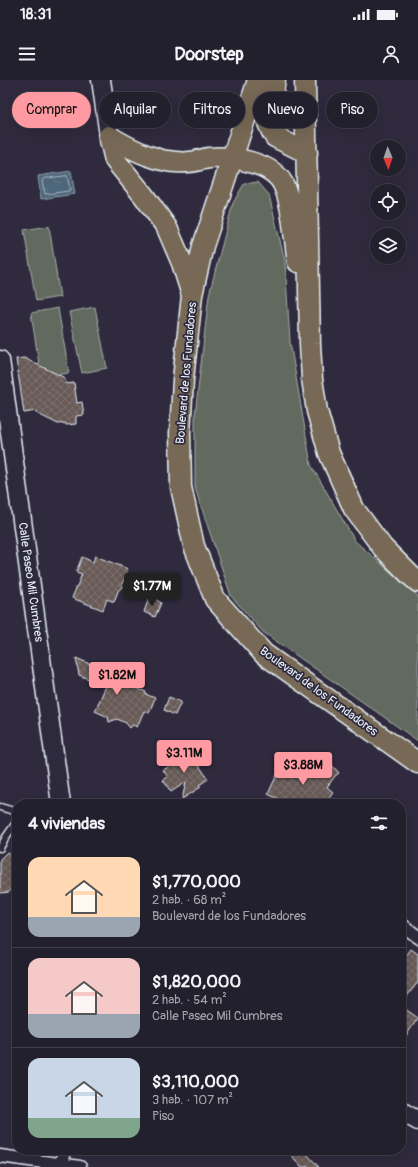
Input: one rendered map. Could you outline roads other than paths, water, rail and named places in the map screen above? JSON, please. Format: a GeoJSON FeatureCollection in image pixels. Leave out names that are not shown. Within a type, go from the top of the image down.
{"type":"FeatureCollection","features":[{"type":"Feature","properties":{"kind":"main road","name":"Boulevard de los Fundadores"},"geometry":{"type":"LineString","coordinates":[[258,80],[203,246],[192,295],[183,380],[180,433],[181,487],[194,546],[215,599],[264,654],[418,763]]}},
{"type":"Feature","properties":{"kind":"main road"},"geometry":{"type":"LineString","coordinates":[[275,80],[268,123],[275,137],[307,153]]}},
{"type":"Feature","properties":{"kind":"main road"},"geometry":{"type":"LineString","coordinates":[[305,80],[308,299],[312,379],[317,411],[329,453],[354,509],[383,548],[416,578]]}},
{"type":"Feature","properties":{"kind":"main road"},"geometry":{"type":"LineString","coordinates":[[109,136],[146,155],[168,161],[189,162],[210,158],[232,158],[264,167],[275,174],[283,184],[290,204],[295,248],[301,278],[308,299]]}},
{"type":"Feature","properties":{"kind":"main road"},"geometry":{"type":"LineString","coordinates":[[109,136],[116,160],[167,228],[182,263],[192,295]]}},
{"type":"Feature","properties":{"kind":"street"},"geometry":{"type":"LineString","coordinates":[[101,80],[109,136]]}},
{"type":"Feature","properties":{"kind":"street","name":"Calle Paseo Mil Cumbres"},"geometry":{"type":"LineString","coordinates":[[0,360],[60,799]]}},
{"type":"Feature","properties":{"kind":"street"},"geometry":{"type":"LineString","coordinates":[[406,928],[418,937]]}},
{"type":"Feature","properties":{"kind":"street"},"geometry":{"type":"LineString","coordinates":[[406,1114],[418,1122]]}},
{"type":"Feature","properties":{"kind":"street"},"geometry":{"type":"LineString","coordinates":[[60,1164],[63,1155]]}},
{"type":"Feature","properties":{"kind":"street"},"geometry":{"type":"LineString","coordinates":[[0,1156],[80,1167]]}},
{"type":"Feature","properties":{"kind":"lane"},"geometry":{"type":"LineString","coordinates":[[0,807],[12,811]]}},
{"type":"Feature","properties":{"kind":"lane"},"geometry":{"type":"LineString","coordinates":[[0,848],[12,828]]}},
{"type":"Feature","properties":{"kind":"water"},"geometry":{"type":"Polygon","coordinates":[[[71,171],[75,194],[41,199],[38,176],[71,171]]]}}]}
